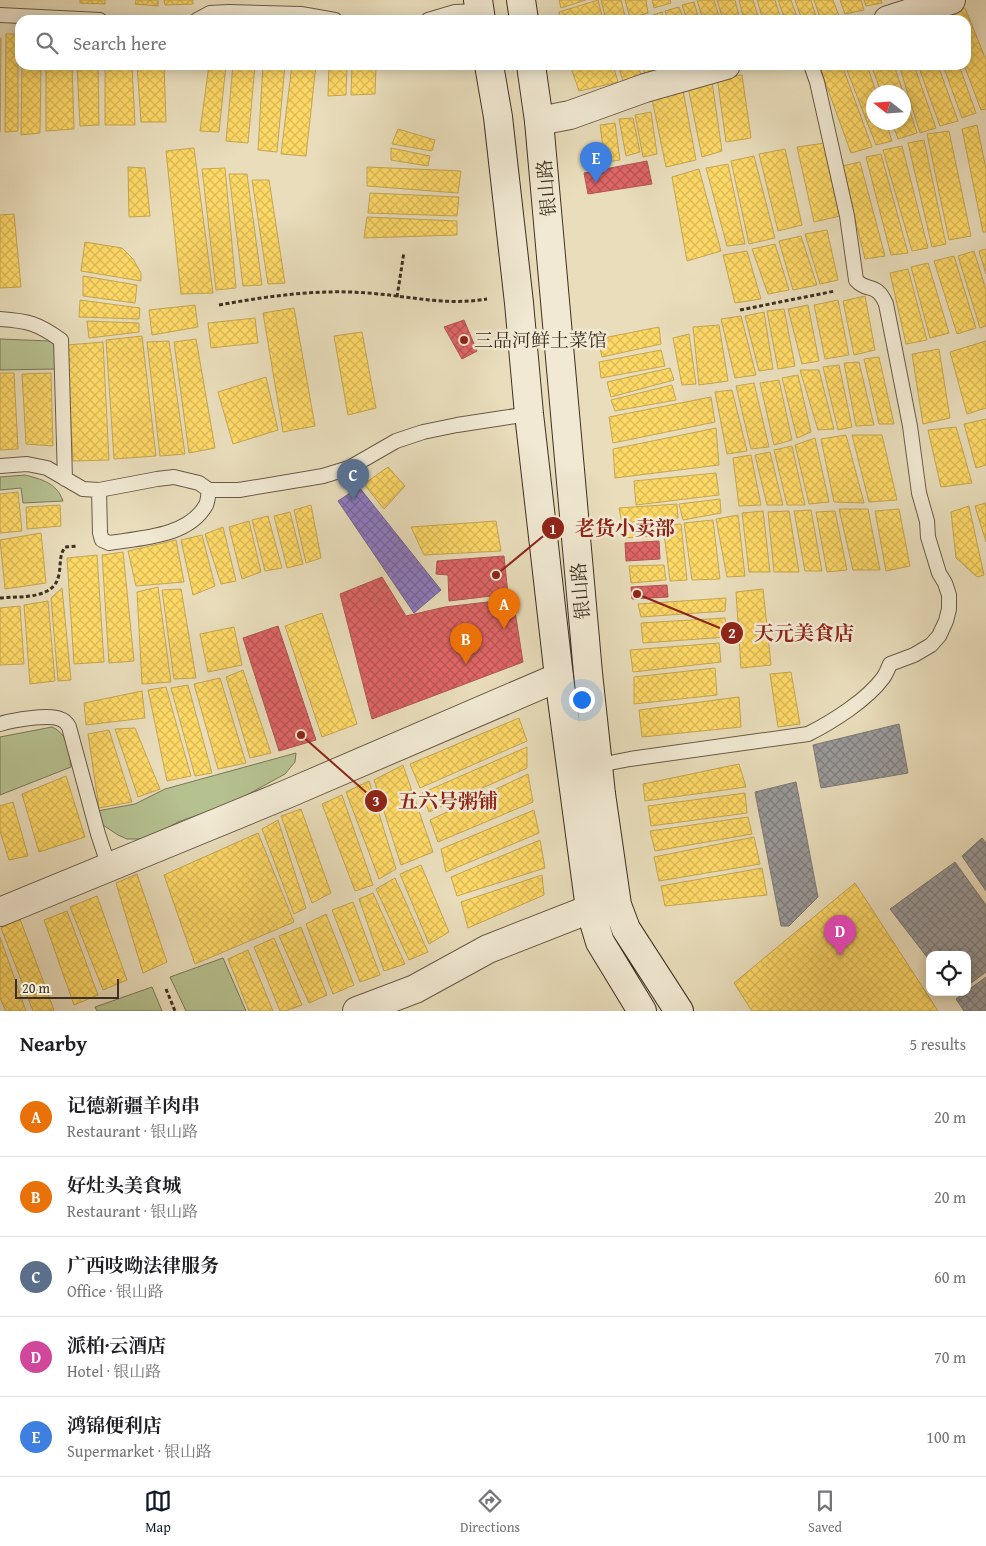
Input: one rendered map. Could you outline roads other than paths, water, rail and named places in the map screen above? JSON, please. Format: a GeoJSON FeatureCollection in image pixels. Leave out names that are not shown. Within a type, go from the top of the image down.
{"type":"FeatureCollection","features":[{"type":"Feature","properties":{"kind":"main road"},"geometry":{"type":"LineString","coordinates":[[521,0],[523,15]]}},
{"type":"Feature","properties":{"kind":"main road"},"geometry":{"type":"LineString","coordinates":[[904,15],[951,0]]}},
{"type":"Feature","properties":{"kind":"main road","name":"银山路"},"geometry":{"type":"LineString","coordinates":[[490,70],[498,117],[559,677],[590,909],[600,942],[642,1011]]}},
{"type":"Feature","properties":{"kind":"main road","name":"银山路"},"geometry":{"type":"LineString","coordinates":[[532,70],[540,121],[588,673],[601,794],[617,905],[626,929],[679,1011]]}},
{"type":"Feature","properties":{"kind":"main road"},"geometry":{"type":"LineString","coordinates":[[540,121],[570,115],[645,88],[708,70]]}},
{"type":"Feature","properties":{"kind":"main road"},"geometry":{"type":"LineString","coordinates":[[0,912],[286,794],[559,677]]}},
{"type":"Feature","properties":{"kind":"main road"},"geometry":{"type":"LineString","coordinates":[[357,1011],[415,989],[488,949],[590,909]]}},
{"type":"Feature","properties":{"kind":"lane"},"geometry":{"type":"LineString","coordinates":[[445,15],[455,12],[480,10]]}},
{"type":"Feature","properties":{"kind":"lane"},"geometry":{"type":"LineString","coordinates":[[206,15],[229,12],[307,15]]}},
{"type":"Feature","properties":{"kind":"lane"},"geometry":{"type":"LineString","coordinates":[[0,15],[15,16]]}},
{"type":"Feature","properties":{"kind":"lane"},"geometry":{"type":"LineString","coordinates":[[599,765],[808,734],[824,726],[864,698],[883,678],[890,664],[914,655],[931,645],[939,636],[946,622],[949,609],[949,595],[945,582],[938,573],[928,537],[927,521],[919,493],[910,426],[886,304],[882,294],[874,289],[860,285],[854,274],[847,216],[813,70]]}},
{"type":"Feature","properties":{"kind":"lane"},"geometry":{"type":"LineString","coordinates":[[0,318],[22,320],[42,326],[60,340],[65,479]]}},
{"type":"Feature","properties":{"kind":"lane"},"geometry":{"type":"LineString","coordinates":[[0,466],[27,464],[47,468],[82,488],[100,490],[174,477],[199,483],[209,490],[239,490],[323,476],[349,468],[396,441],[423,432],[529,414]]}},
{"type":"Feature","properties":{"kind":"lane"},"geometry":{"type":"LineString","coordinates":[[100,490],[100,533],[102,540],[109,543],[175,531],[199,515],[206,504],[209,490]]}},
{"type":"Feature","properties":{"kind":"lane"},"geometry":{"type":"LineString","coordinates":[[0,724],[12,720],[55,717],[63,720],[70,727],[98,834],[109,867]]}},
{"type":"Feature","properties":{"kind":"place","name":"鸿锦便利店"},"geometry":{"type":"Point","coordinates":[596,183]}},
{"type":"Feature","properties":{"kind":"place","name":"三品河鲜土菜馆"},"geometry":{"type":"Point","coordinates":[464,340]}},
{"type":"Feature","properties":{"kind":"place","name":"广西吱呦法律服务"},"geometry":{"type":"Point","coordinates":[353,500]}},
{"type":"Feature","properties":{"kind":"place","name":"老货小卖部"},"geometry":{"type":"Point","coordinates":[496,575]}},
{"type":"Feature","properties":{"kind":"place","name":"天元美食店"},"geometry":{"type":"Point","coordinates":[637,594]}},
{"type":"Feature","properties":{"kind":"place","name":"记德新疆羊肉串"},"geometry":{"type":"Point","coordinates":[504,629]}},
{"type":"Feature","properties":{"kind":"place","name":"好灶头美食城"},"geometry":{"type":"Point","coordinates":[466,664]}},
{"type":"Feature","properties":{"kind":"place","name":"五六号粥铺"},"geometry":{"type":"Point","coordinates":[301,735]}},
{"type":"Feature","properties":{"kind":"place","name":"派柏·云酒店"},"geometry":{"type":"Point","coordinates":[840,956]}}]}
